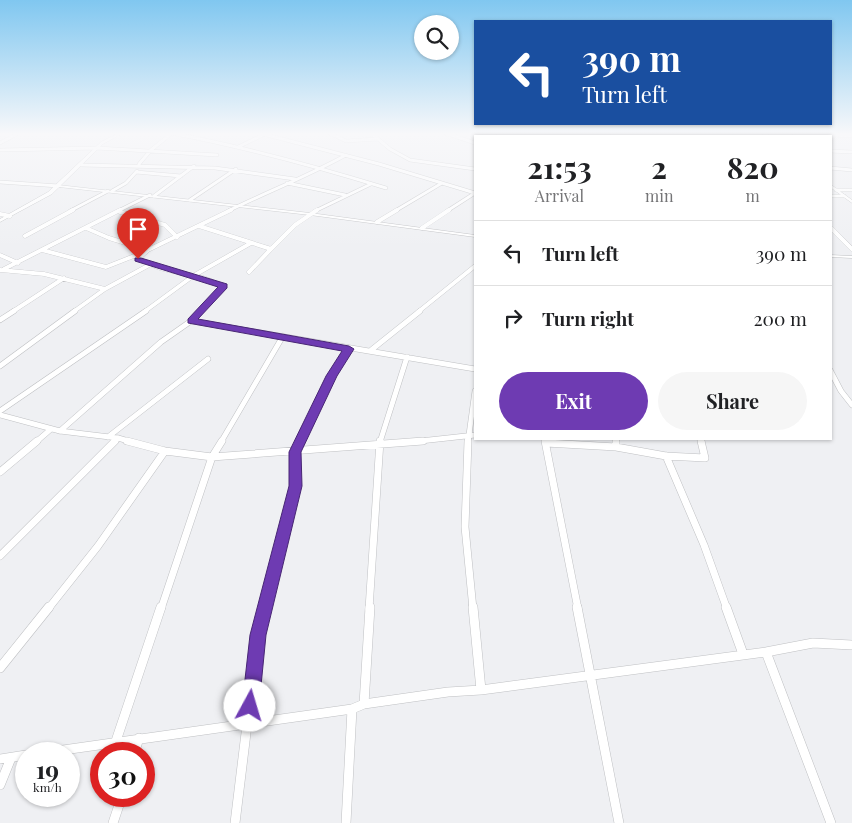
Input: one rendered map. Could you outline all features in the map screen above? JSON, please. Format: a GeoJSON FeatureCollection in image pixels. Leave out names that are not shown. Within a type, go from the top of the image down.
{"type":"FeatureCollection","features":[{"type":"Feature","properties":{"kind":"main road"},"geometry":{"type":"LineString","coordinates":[[0,222],[60,186],[74,171]]}},
{"type":"Feature","properties":{"kind":"street"},"geometry":{"type":"LineString","coordinates":[[2,270],[152,196],[187,171]]}},
{"type":"Feature","properties":{"kind":"street"},"geometry":{"type":"LineString","coordinates":[[190,200],[210,189],[234,171]]}},
{"type":"Feature","properties":{"kind":"street"},"geometry":{"type":"LineString","coordinates":[[245,171],[295,179]]}},
{"type":"Feature","properties":{"kind":"street"},"geometry":{"type":"LineString","coordinates":[[42,250],[106,267],[134,256],[140,256],[148,250],[314,171]]}},
{"type":"Feature","properties":{"kind":"street"},"geometry":{"type":"LineString","coordinates":[[333,171],[386,188]]}},
{"type":"Feature","properties":{"kind":"street"},"geometry":{"type":"LineString","coordinates":[[401,171],[474,193]]}},
{"type":"Feature","properties":{"kind":"street"},"geometry":{"type":"LineString","coordinates":[[25,236],[126,182],[136,172],[181,176]]}},
{"type":"Feature","properties":{"kind":"street"},"geometry":{"type":"LineString","coordinates":[[0,182],[60,186],[190,200],[377,222],[474,236]]}},
{"type":"Feature","properties":{"kind":"street"},"geometry":{"type":"LineString","coordinates":[[377,222],[442,183]]}},
{"type":"Feature","properties":{"kind":"street"},"geometry":{"type":"LineString","coordinates":[[287,184],[345,195]]}},
{"type":"Feature","properties":{"kind":"street"},"geometry":{"type":"LineString","coordinates":[[249,272],[298,223],[310,214],[345,195],[371,184]]}},
{"type":"Feature","properties":{"kind":"street"},"geometry":{"type":"LineString","coordinates":[[832,187],[852,202]]}},
{"type":"Feature","properties":{"kind":"street"},"geometry":{"type":"LineString","coordinates":[[836,190],[852,190]]}},
{"type":"Feature","properties":{"kind":"street"},"geometry":{"type":"LineString","coordinates":[[422,228],[474,194]]}},
{"type":"Feature","properties":{"kind":"street"},"geometry":{"type":"LineString","coordinates":[[832,196],[844,196]]}},
{"type":"Feature","properties":{"kind":"street"},"geometry":{"type":"LineString","coordinates":[[120,212],[165,225],[177,236]]}},
{"type":"Feature","properties":{"kind":"street"},"geometry":{"type":"LineString","coordinates":[[0,214],[10,216]]}},
{"type":"Feature","properties":{"kind":"street"},"geometry":{"type":"LineString","coordinates":[[199,226],[272,249]]}},
{"type":"Feature","properties":{"kind":"street"},"geometry":{"type":"LineString","coordinates":[[86,228],[148,250]]}},
{"type":"Feature","properties":{"kind":"street"},"geometry":{"type":"LineString","coordinates":[[832,229],[852,249]]}},
{"type":"Feature","properties":{"kind":"street"},"geometry":{"type":"LineString","coordinates":[[0,413],[127,325],[193,276],[251,243]]}},
{"type":"Feature","properties":{"kind":"street"},"geometry":{"type":"LineString","coordinates":[[0,255],[18,262]]}},
{"type":"Feature","properties":{"kind":"street"},"geometry":{"type":"LineString","coordinates":[[60,431],[161,342],[191,321],[224,288],[138,259],[140,256]]}},
{"type":"Feature","properties":{"kind":"street"},"geometry":{"type":"LineString","coordinates":[[832,256],[852,257]]}},
{"type":"Feature","properties":{"kind":"street"},"geometry":{"type":"LineString","coordinates":[[0,366],[105,290],[151,264]]}},
{"type":"Feature","properties":{"kind":"street"},"geometry":{"type":"LineString","coordinates":[[370,351],[474,267]]}},
{"type":"Feature","properties":{"kind":"street"},"geometry":{"type":"LineString","coordinates":[[2,270],[64,278],[105,290]]}},
{"type":"Feature","properties":{"kind":"street"},"geometry":{"type":"LineString","coordinates":[[0,320],[64,278]]}},
{"type":"Feature","properties":{"kind":"street"},"geometry":{"type":"LineString","coordinates":[[191,321],[474,369]]}},
{"type":"Feature","properties":{"kind":"street"},"geometry":{"type":"LineString","coordinates":[[116,741],[212,456],[282,336]]}},
{"type":"Feature","properties":{"kind":"street"},"geometry":{"type":"LineString","coordinates":[[235,823],[258,635],[296,486],[295,452],[332,376],[349,349]]}},
{"type":"Feature","properties":{"kind":"street"},"geometry":{"type":"LineString","coordinates":[[364,704],[379,444],[407,357]]}},
{"type":"Feature","properties":{"kind":"street"},"geometry":{"type":"LineString","coordinates":[[108,437],[208,359]]}},
{"type":"Feature","properties":{"kind":"street"},"geometry":{"type":"LineString","coordinates":[[832,374],[841,391],[852,404]]}},
{"type":"Feature","properties":{"kind":"street"},"geometry":{"type":"LineString","coordinates":[[474,402],[465,527],[481,690]]}},
{"type":"Feature","properties":{"kind":"street"},"geometry":{"type":"LineString","coordinates":[[0,413],[50,429],[118,438],[165,451],[212,456],[295,452],[471,435]]}},
{"type":"Feature","properties":{"kind":"street"},"geometry":{"type":"LineString","coordinates":[[0,472],[50,429]]}},
{"type":"Feature","properties":{"kind":"street"},"geometry":{"type":"LineString","coordinates":[[0,556],[118,438]]}},
{"type":"Feature","properties":{"kind":"street"},"geometry":{"type":"LineString","coordinates":[[616,440],[616,447]]}},
{"type":"Feature","properties":{"kind":"street"},"geometry":{"type":"LineString","coordinates":[[619,823],[589,676],[546,441],[616,447],[666,456],[705,458],[701,440]]}},
{"type":"Feature","properties":{"kind":"street"},"geometry":{"type":"LineString","coordinates":[[0,668],[98,546],[165,451]]}},
{"type":"Feature","properties":{"kind":"street"},"geometry":{"type":"LineString","coordinates":[[666,456],[704,546],[743,654]]}},
{"type":"Feature","properties":{"kind":"street"},"geometry":{"type":"LineString","coordinates":[[80,747],[352,709],[364,704],[448,692],[481,690],[589,676],[766,652],[813,643],[852,645]]}},
{"type":"Feature","properties":{"kind":"street"},"geometry":{"type":"LineString","coordinates":[[766,652],[831,823]]}},
{"type":"Feature","properties":{"kind":"street"},"geometry":{"type":"LineString","coordinates":[[346,823],[352,709]]}},
{"type":"Feature","properties":{"kind":"street"},"geometry":{"type":"LineString","coordinates":[[138,742],[139,738]]}},
{"type":"Feature","properties":{"kind":"street"},"geometry":{"type":"LineString","coordinates":[[0,759],[15,757]]}},
{"type":"Feature","properties":{"kind":"street"},"geometry":{"type":"LineString","coordinates":[[0,785],[11,758]]}},
{"type":"Feature","properties":{"kind":"street"},"geometry":{"type":"LineString","coordinates":[[114,823],[119,807]]}},
{"type":"Feature","properties":{"kind":"route"},"geometry":{"type":"LineString","coordinates":[[138,259],[224,286],[191,321],[349,349],[332,376],[295,452],[296,486],[258,635],[250,706]]}}]}
